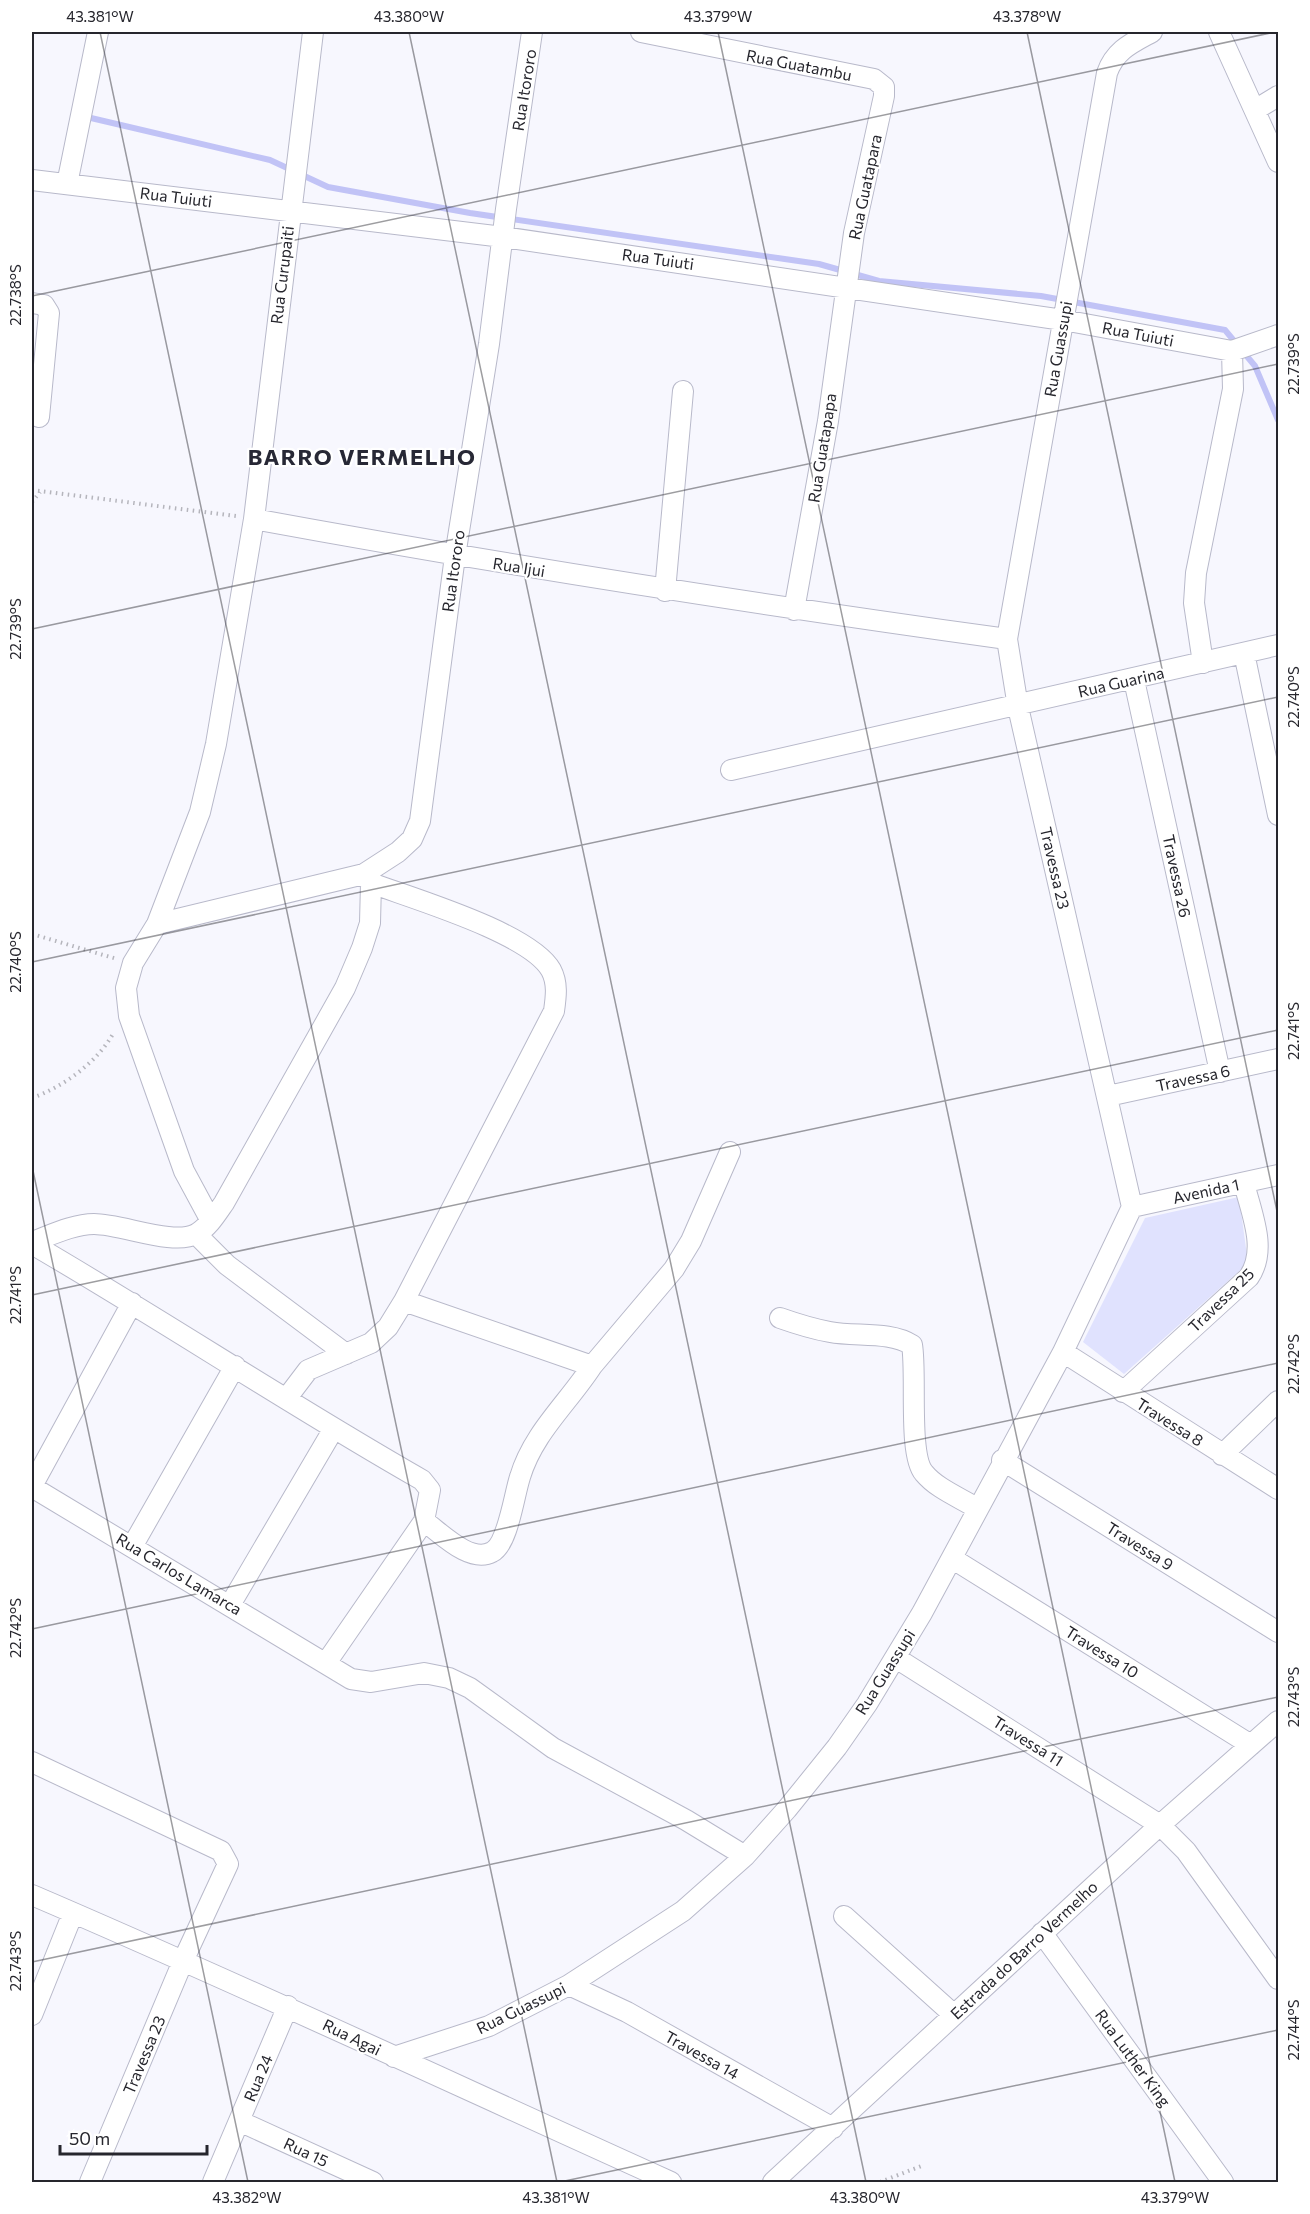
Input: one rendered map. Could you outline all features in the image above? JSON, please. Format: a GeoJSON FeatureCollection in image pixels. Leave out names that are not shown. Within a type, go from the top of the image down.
{"type":"FeatureCollection","features":[{"type":"Feature","properties":{"kind":"street"},"geometry":{"type":"LineString","coordinates":[[67,184],[98,32]]}},
{"type":"Feature","properties":{"kind":"street","name":"Rua Curupaiti"},"geometry":{"type":"LineString","coordinates":[[133,963],[157,924],[200,812],[216,744],[254,519],[313,32]]}},
{"type":"Feature","properties":{"kind":"street","name":"Rua Itororo"},"geometry":{"type":"LineString","coordinates":[[157,924],[368,878],[412,839],[420,820],[455,556],[489,344],[532,32]]}},
{"type":"Feature","properties":{"kind":"street","name":"Rua Guatambu"},"geometry":{"type":"LineString","coordinates":[[641,32],[874,79],[884,87]]}},
{"type":"Feature","properties":{"kind":"street","name":"Rua Guassupi"},"geometry":{"type":"LineString","coordinates":[[1007,639],[1092,146],[1112,60],[1122,49],[1152,32]]}},
{"type":"Feature","properties":{"kind":"street"},"geometry":{"type":"LineString","coordinates":[[1219,32],[1278,162]]}},
{"type":"Feature","properties":{"kind":"street","name":"Rua Guatapara"},"geometry":{"type":"LineString","coordinates":[[848,274],[884,87]]}},
{"type":"Feature","properties":{"kind":"street"},"geometry":{"type":"LineString","coordinates":[[1255,110],[1278,96]]}},
{"type":"Feature","properties":{"kind":"street","name":"Rua Tuiuti"},"geometry":{"type":"LineString","coordinates":[[32,180],[848,274],[1064,312],[1240,349]]}},
{"type":"Feature","properties":{"kind":"street","name":"Rua Guatapapa"},"geometry":{"type":"LineString","coordinates":[[794,609],[828,421],[848,274]]}},
{"type":"Feature","properties":{"kind":"street"},"geometry":{"type":"LineString","coordinates":[[32,303],[44,305],[49,313],[39,417]]}},
{"type":"Feature","properties":{"kind":"street"},"geometry":{"type":"LineString","coordinates":[[1203,663],[1194,603],[1196,573],[1240,349],[1278,335]]}},
{"type":"Feature","properties":{"kind":"street"},"geometry":{"type":"LineString","coordinates":[[665,591],[682,391]]}},
{"type":"Feature","properties":{"kind":"street","name":"Rua Ijui"},"geometry":{"type":"LineString","coordinates":[[254,519],[665,591],[1007,639]]}},
{"type":"Feature","properties":{"kind":"street","name":"Travessa 23"},"geometry":{"type":"LineString","coordinates":[[1007,639],[1018,706],[1108,1096]]}},
{"type":"Feature","properties":{"kind":"street","name":"Rua Guarina"},"geometry":{"type":"LineString","coordinates":[[731,770],[1134,680],[1278,645]]}},
{"type":"Feature","properties":{"kind":"street"},"geometry":{"type":"LineString","coordinates":[[1244,653],[1278,815]]}},
{"type":"Feature","properties":{"kind":"street","name":"Travessa 26"},"geometry":{"type":"LineString","coordinates":[[1134,680],[1220,1072]]}},
{"type":"Feature","properties":{"kind":"street"},"geometry":{"type":"LineString","coordinates":[[32,1243],[92,1224],[119,1226],[173,1237],[196,1234],[211,1221],[224,1203],[345,988],[370,923],[368,878],[511,937],[537,953],[552,971],[557,989],[554,1011],[404,1301],[388,1327],[371,1343],[308,1370],[286,1399]]}},
{"type":"Feature","properties":{"kind":"street"},"geometry":{"type":"LineString","coordinates":[[133,963],[126,1000],[184,1171],[211,1221]]}},
{"type":"Feature","properties":{"kind":"street","name":"Travessa 6"},"geometry":{"type":"LineString","coordinates":[[1108,1096],[1278,1059]]}},
{"type":"Feature","properties":{"kind":"street"},"geometry":{"type":"LineString","coordinates":[[1108,1096],[1132,1207]]}},
{"type":"Feature","properties":{"kind":"street"},"geometry":{"type":"LineString","coordinates":[[424,1521],[468,1552],[481,1556],[492,1552],[502,1544],[520,1474],[531,1447],[592,1366],[674,1269],[691,1241],[730,1152]]}},
{"type":"Feature","properties":{"kind":"street","name":"Avenida 1"},"geometry":{"type":"LineString","coordinates":[[1132,1207],[1278,1175]]}},
{"type":"Feature","properties":{"kind":"street","name":"Travessa 25"},"geometry":{"type":"LineString","coordinates":[[1123,1392],[1249,1277],[1256,1266],[1259,1250],[1244,1183]]}},
{"type":"Feature","properties":{"kind":"street","name":"Rua Guassupi"},"geometry":{"type":"LineString","coordinates":[[394,2057],[489,2026],[569,1985],[683,1911],[745,1856],[837,1747],[896,1658],[953,1559],[1002,1460],[1063,1352],[1132,1207]]}},
{"type":"Feature","properties":{"kind":"street"},"geometry":{"type":"LineString","coordinates":[[196,1234],[227,1265],[346,1354]]}},
{"type":"Feature","properties":{"kind":"street"},"geometry":{"type":"LineString","coordinates":[[32,1243],[235,1366],[333,1430],[422,1480],[430,1490],[424,1521],[326,1663]]}},
{"type":"Feature","properties":{"kind":"street"},"geometry":{"type":"LineString","coordinates":[[404,1301],[592,1366]]}},
{"type":"Feature","properties":{"kind":"street"},"geometry":{"type":"LineString","coordinates":[[32,1487],[132,1303]]}},
{"type":"Feature","properties":{"kind":"street"},"geometry":{"type":"LineString","coordinates":[[780,1318],[829,1332],[886,1337],[904,1340],[912,1345],[915,1429],[922,1471],[932,1481],[978,1509]]}},
{"type":"Feature","properties":{"kind":"street","name":"Travessa 8"},"geometry":{"type":"LineString","coordinates":[[1063,1352],[1278,1489]]}},
{"type":"Feature","properties":{"kind":"street"},"geometry":{"type":"LineString","coordinates":[[133,1545],[235,1366]]}},
{"type":"Feature","properties":{"kind":"street"},"geometry":{"type":"LineString","coordinates":[[1222,1455],[1278,1401]]}},
{"type":"Feature","properties":{"kind":"street"},"geometry":{"type":"LineString","coordinates":[[230,1605],[333,1430]]}},
{"type":"Feature","properties":{"kind":"street","name":"Travessa 9"},"geometry":{"type":"LineString","coordinates":[[1002,1460],[1278,1632]]}},
{"type":"Feature","properties":{"kind":"street","name":"Rua Carlos Lamarca"},"geometry":{"type":"LineString","coordinates":[[32,1487],[133,1545],[351,1678],[371,1682],[424,1673],[449,1678],[470,1688],[553,1748],[686,1820],[745,1856]]}},
{"type":"Feature","properties":{"kind":"street","name":"Travessa 10"},"geometry":{"type":"LineString","coordinates":[[953,1559],[1251,1745]]}},
{"type":"Feature","properties":{"kind":"street","name":"Travessa 11"},"geometry":{"type":"LineString","coordinates":[[896,1658],[1160,1825],[1186,1851],[1278,1979]]}},
{"type":"Feature","properties":{"kind":"street","name":"Estrada do Barro Vermelho"},"geometry":{"type":"LineString","coordinates":[[773,2182],[1160,1825],[1278,1720]]}},
{"type":"Feature","properties":{"kind":"street","name":"Travessa 23"},"geometry":{"type":"LineString","coordinates":[[32,1762],[221,1851],[226,1857],[226,1871],[183,1962],[90,2182]]}},
{"type":"Feature","properties":{"kind":"street","name":"Rua Agai"},"geometry":{"type":"LineString","coordinates":[[32,1895],[288,2006],[394,2057],[671,2182]]}},
{"type":"Feature","properties":{"kind":"street"},"geometry":{"type":"LineString","coordinates":[[32,2015],[73,1913]]}},
{"type":"Feature","properties":{"kind":"street"},"geometry":{"type":"LineString","coordinates":[[843,1916],[954,2015]]}},
{"type":"Feature","properties":{"kind":"street","name":"Rua Luther King"},"geometry":{"type":"LineString","coordinates":[[1042,1933],[1223,2182]]}},
{"type":"Feature","properties":{"kind":"street","name":"Travessa 14"},"geometry":{"type":"LineString","coordinates":[[569,1985],[627,2013],[833,2128]]}},
{"type":"Feature","properties":{"kind":"street","name":"Rua 24"},"geometry":{"type":"LineString","coordinates":[[213,2182],[288,2006]]}},
{"type":"Feature","properties":{"kind":"street","name":"Rua 15"},"geometry":{"type":"LineString","coordinates":[[240,2121],[374,2182]]}},
{"type":"Feature","properties":{"kind":"path"},"geometry":{"type":"LineString","coordinates":[[32,490],[254,519]]}},
{"type":"Feature","properties":{"kind":"path"},"geometry":{"type":"LineString","coordinates":[[32,502],[40,492]]}},
{"type":"Feature","properties":{"kind":"path"},"geometry":{"type":"LineString","coordinates":[[32,934],[133,963]]}},
{"type":"Feature","properties":{"kind":"path"},"geometry":{"type":"LineString","coordinates":[[32,1098],[44,1094],[90,1062],[109,1042],[126,1000]]}},
{"type":"Feature","properties":{"kind":"path"},"geometry":{"type":"LineString","coordinates":[[880,2182],[924,2165]]}},
{"type":"Feature","properties":{"kind":"shaded area"},"geometry":{"type":"Polygon","coordinates":[[[1239,1197],[1248,1263],[1124,1374],[1083,1342],[1145,1218],[1239,1197]]]}},
{"type":"Feature","properties":{"kind":"waterway"},"geometry":{"type":"LineString","coordinates":[[91,118],[270,160],[328,187],[470,213],[819,264],[879,281],[1041,296],[1225,330],[1255,366],[1278,420]]}},
{"type":"Feature","properties":{"kind":"district","name":"BARRO VERMELHO"},"geometry":{"type":"Point","coordinates":[362,457]}}]}
